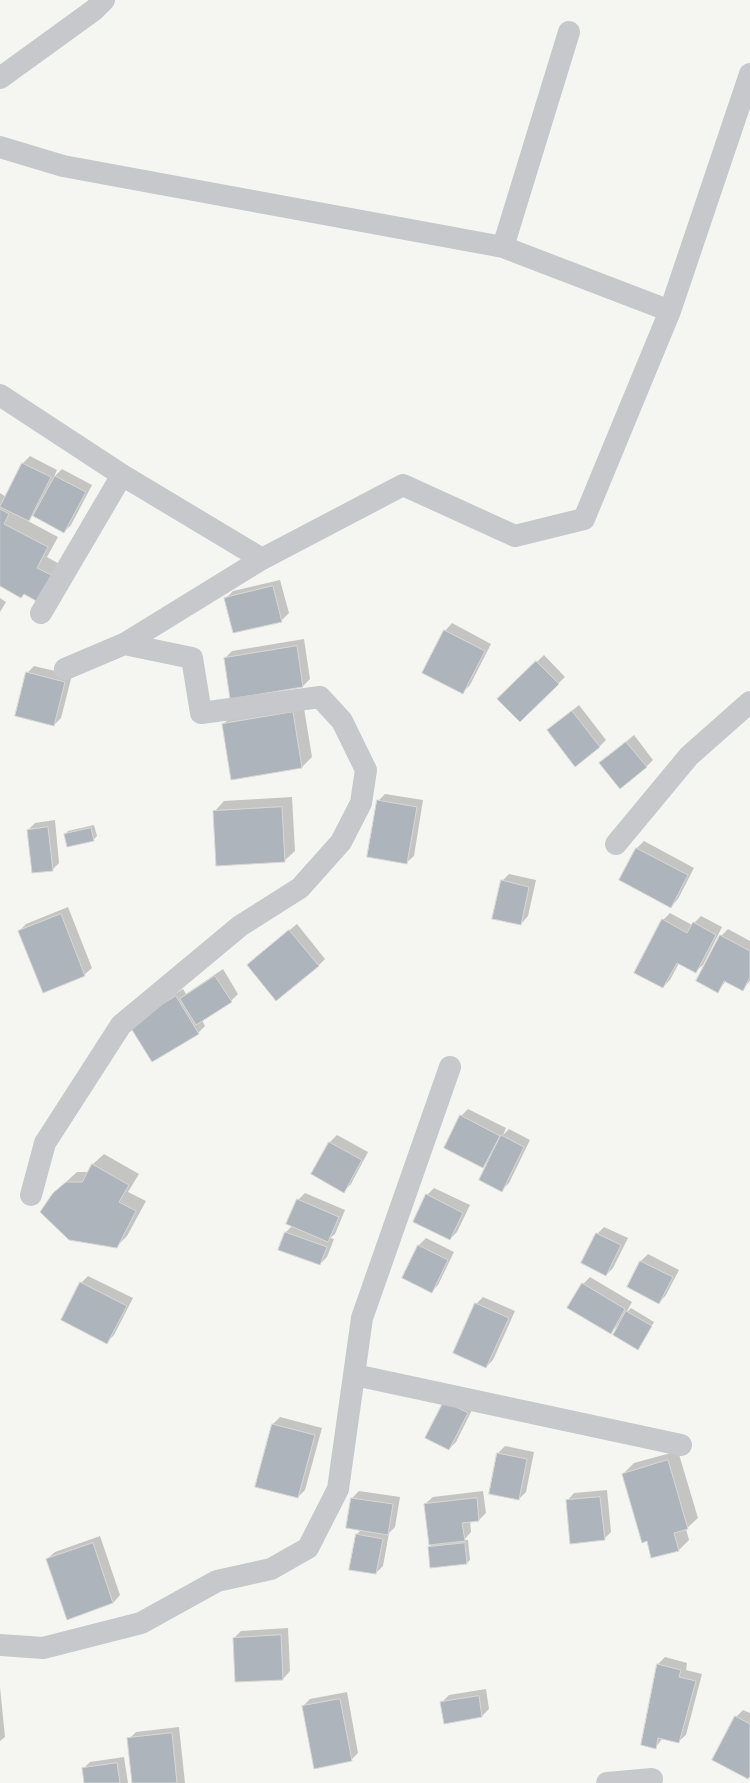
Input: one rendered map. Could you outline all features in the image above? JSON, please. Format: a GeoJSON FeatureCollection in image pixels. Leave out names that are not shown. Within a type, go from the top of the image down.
{"type":"FeatureCollection","features":[{"type":"Feature","properties":{"kind":"street"},"geometry":{"type":"LineString","coordinates":[[0,78],[93,3]]}},
{"type":"Feature","properties":{"kind":"street"},"geometry":{"type":"LineString","coordinates":[[503,247],[569,32]]}},
{"type":"Feature","properties":{"kind":"street"},"geometry":{"type":"LineString","coordinates":[[65,669],[124,644],[262,559],[403,485],[515,536],[584,519],[670,311],[750,74]]}},
{"type":"Feature","properties":{"kind":"street"},"geometry":{"type":"LineString","coordinates":[[0,147],[63,166],[503,247],[670,311]]}},
{"type":"Feature","properties":{"kind":"street"},"geometry":{"type":"LineString","coordinates":[[0,395],[122,475],[262,559]]}},
{"type":"Feature","properties":{"kind":"street"},"geometry":{"type":"LineString","coordinates":[[41,613],[122,475]]}},
{"type":"Feature","properties":{"kind":"street"},"geometry":{"type":"LineString","coordinates":[[31,1195],[45,1143],[121,1025],[240,926],[300,888],[341,842],[362,803],[366,770],[342,721],[320,697],[201,713],[192,658],[124,644]]}},
{"type":"Feature","properties":{"kind":"street"},"geometry":{"type":"LineString","coordinates":[[616,844],[689,756],[750,702]]}},
{"type":"Feature","properties":{"kind":"street"},"geometry":{"type":"LineString","coordinates":[[0,1645],[43,1648],[141,1623],[217,1581],[271,1568],[308,1548],[338,1489],[362,1318],[450,1067]]}},
{"type":"Feature","properties":{"kind":"street"},"geometry":{"type":"LineString","coordinates":[[355,1375],[681,1445]]}},
{"type":"Feature","properties":{"kind":"street"},"geometry":{"type":"LineString","coordinates":[[607,1783],[652,1779]]}},
{"type":"Feature","properties":{"kind":"building"},"geometry":{"type":"Polygon","coordinates":[[[22,463],[51,477],[29,521],[0,507],[22,463]]]}},
{"type":"Feature","properties":{"kind":"building"},"geometry":{"type":"Polygon","coordinates":[[[55,476],[86,492],[64,533],[33,516],[55,476]]]}},
{"type":"Feature","properties":{"kind":"building"},"geometry":{"type":"Polygon","coordinates":[[[0,509],[9,514],[4,524],[48,547],[37,568],[53,576],[38,602],[24,594],[21,598],[0,586],[0,509]]]}},
{"type":"Feature","properties":{"kind":"building"},"geometry":{"type":"Polygon","coordinates":[[[273,586],[282,622],[233,633],[224,598],[273,586]]]}},
{"type":"Feature","properties":{"kind":"building"},"geometry":{"type":"Polygon","coordinates":[[[444,630],[485,651],[463,694],[422,673],[444,630]]]}},
{"type":"Feature","properties":{"kind":"building"},"geometry":{"type":"Polygon","coordinates":[[[297,646],[303,687],[230,699],[224,658],[297,646]]]}},
{"type":"Feature","properties":{"kind":"building"},"geometry":{"type":"Polygon","coordinates":[[[536,661],[559,684],[520,722],[497,699],[536,661]]]}},
{"type":"Feature","properties":{"kind":"building"},"geometry":{"type":"Polygon","coordinates":[[[26,672],[65,682],[54,726],[15,716],[26,672]]]}},
{"type":"Feature","properties":{"kind":"building"},"geometry":{"type":"Polygon","coordinates":[[[572,711],[600,747],[575,767],[547,730],[572,711]]]}},
{"type":"Feature","properties":{"kind":"building"},"geometry":{"type":"Polygon","coordinates":[[[293,712],[302,768],[231,780],[222,724],[293,712]]]}},
{"type":"Feature","properties":{"kind":"building"},"geometry":{"type":"Polygon","coordinates":[[[626,742],[647,767],[620,789],[599,763],[626,742]]]}},
{"type":"Feature","properties":{"kind":"building"},"geometry":{"type":"Polygon","coordinates":[[[377,800],[417,807],[407,864],[367,857],[377,800]]]}},
{"type":"Feature","properties":{"kind":"building"},"geometry":{"type":"Polygon","coordinates":[[[282,807],[285,862],[216,866],[213,811],[282,807]]]}},
{"type":"Feature","properties":{"kind":"building"},"geometry":{"type":"Polygon","coordinates":[[[48,827],[53,871],[32,873],[27,830],[48,827]]]}},
{"type":"Feature","properties":{"kind":"building"},"geometry":{"type":"Polygon","coordinates":[[[91,828],[94,841],[67,847],[64,834],[91,828]]]}},
{"type":"Feature","properties":{"kind":"building"},"geometry":{"type":"Polygon","coordinates":[[[636,848],[688,875],[671,908],[619,880],[636,848]]]}},
{"type":"Feature","properties":{"kind":"building"},"geometry":{"type":"Polygon","coordinates":[[[501,880],[529,887],[521,925],[492,919],[501,880]]]}},
{"type":"Feature","properties":{"kind":"building"},"geometry":{"type":"Polygon","coordinates":[[[61,914],[85,976],[43,993],[18,931],[61,914]]]}},
{"type":"Feature","properties":{"kind":"building"},"geometry":{"type":"Polygon","coordinates":[[[662,919],[687,933],[693,922],[716,935],[696,973],[677,963],[663,988],[634,973],[662,919]]]}},
{"type":"Feature","properties":{"kind":"building"},"geometry":{"type":"Polygon","coordinates":[[[289,930],[319,966],[276,1001],[247,965],[289,930]]]}},
{"type":"Feature","properties":{"kind":"building"},"geometry":{"type":"Polygon","coordinates":[[[720,935],[750,951],[750,977],[743,991],[724,981],[718,993],[696,981],[720,935]]]}},
{"type":"Feature","properties":{"kind":"building"},"geometry":{"type":"Polygon","coordinates":[[[215,976],[232,1002],[196,1025],[180,999],[215,976]]]}},
{"type":"Feature","properties":{"kind":"building"},"geometry":{"type":"Polygon","coordinates":[[[176,996],[199,1034],[152,1062],[129,1025],[176,996]]]}},
{"type":"Feature","properties":{"kind":"building"},"geometry":{"type":"Polygon","coordinates":[[[460,1115],[500,1136],[483,1168],[444,1148],[460,1115]]]}},
{"type":"Feature","properties":{"kind":"building"},"geometry":{"type":"Polygon","coordinates":[[[501,1135],[524,1147],[502,1192],[479,1180],[501,1135]]]}},
{"type":"Feature","properties":{"kind":"building"},"geometry":{"type":"Polygon","coordinates":[[[329,1142],[362,1160],[344,1193],[311,1174],[329,1142]]]}},
{"type":"Feature","properties":{"kind":"building"},"geometry":{"type":"Polygon","coordinates":[[[92,1164],[129,1185],[119,1202],[136,1211],[117,1248],[69,1240],[40,1212],[53,1193],[66,1182],[82,1182],[92,1164]]]}},
{"type":"Feature","properties":{"kind":"building"},"geometry":{"type":"Polygon","coordinates":[[[426,1194],[463,1213],[450,1240],[413,1222],[426,1194]]]}},
{"type":"Feature","properties":{"kind":"building"},"geometry":{"type":"Polygon","coordinates":[[[297,1199],[339,1217],[328,1242],[286,1224],[297,1199]]]}},
{"type":"Feature","properties":{"kind":"building"},"geometry":{"type":"Polygon","coordinates":[[[285,1232],[327,1247],[320,1265],[278,1250],[285,1232]]]}},
{"type":"Feature","properties":{"kind":"building"},"geometry":{"type":"Polygon","coordinates":[[[596,1233],[621,1245],[606,1276],[581,1263],[596,1233]]]}},
{"type":"Feature","properties":{"kind":"building"},"geometry":{"type":"Polygon","coordinates":[[[418,1245],[448,1260],[432,1293],[402,1278],[418,1245]]]}},
{"type":"Feature","properties":{"kind":"building"},"geometry":{"type":"Polygon","coordinates":[[[640,1261],[673,1277],[659,1304],[627,1287],[640,1261]]]}},
{"type":"Feature","properties":{"kind":"building"},"geometry":{"type":"Polygon","coordinates":[[[80,1282],[127,1306],[107,1344],[61,1320],[80,1282]]]}},
{"type":"Feature","properties":{"kind":"building"},"geometry":{"type":"Polygon","coordinates":[[[582,1283],[625,1309],[611,1334],[567,1308],[582,1283]]]}},
{"type":"Feature","properties":{"kind":"building"},"geometry":{"type":"Polygon","coordinates":[[[475,1303],[509,1318],[486,1368],[453,1353],[475,1303]]]}},
{"type":"Feature","properties":{"kind":"building"},"geometry":{"type":"Polygon","coordinates":[[[626,1311],[652,1326],[638,1350],[613,1335],[626,1311]]]}},
{"type":"Feature","properties":{"kind":"building"},"geometry":{"type":"Polygon","coordinates":[[[444,1401],[468,1413],[449,1450],[425,1438],[444,1401]]]}},
{"type":"Feature","properties":{"kind":"building"},"geometry":{"type":"Polygon","coordinates":[[[272,1424],[315,1435],[298,1498],[255,1487],[272,1424]]]}},
{"type":"Feature","properties":{"kind":"building"},"geometry":{"type":"Polygon","coordinates":[[[497,1453],[527,1459],[519,1500],[489,1494],[497,1453]]]}},
{"type":"Feature","properties":{"kind":"building"},"geometry":{"type":"Polygon","coordinates":[[[668,1460],[688,1529],[674,1533],[679,1551],[651,1558],[647,1541],[642,1543],[622,1474],[668,1460]]]}},
{"type":"Feature","properties":{"kind":"building"},"geometry":{"type":"Polygon","coordinates":[[[600,1497],[605,1540],[570,1544],[566,1500],[600,1497]]]}},
{"type":"Feature","properties":{"kind":"building"},"geometry":{"type":"Polygon","coordinates":[[[351,1498],[393,1504],[388,1535],[346,1528],[351,1498]]]}},
{"type":"Feature","properties":{"kind":"building"},"geometry":{"type":"Polygon","coordinates":[[[477,1498],[479,1521],[462,1523],[465,1541],[429,1545],[424,1504],[477,1498]]]}},
{"type":"Feature","properties":{"kind":"building"},"geometry":{"type":"Polygon","coordinates":[[[356,1534],[383,1539],[376,1574],[349,1570],[356,1534]]]}},
{"type":"Feature","properties":{"kind":"building"},"geometry":{"type":"Polygon","coordinates":[[[93,1543],[113,1603],[67,1620],[46,1559],[93,1543]]]}},
{"type":"Feature","properties":{"kind":"building"},"geometry":{"type":"Polygon","coordinates":[[[465,1543],[467,1564],[430,1568],[428,1547],[465,1543]]]}},
{"type":"Feature","properties":{"kind":"building"},"geometry":{"type":"Polygon","coordinates":[[[281,1635],[283,1680],[235,1682],[233,1638],[281,1635]]]}},
{"type":"Feature","properties":{"kind":"building"},"geometry":{"type":"Polygon","coordinates":[[[657,1664],[681,1670],[679,1677],[696,1681],[679,1743],[658,1738],[656,1749],[641,1745],[657,1664]]]}},
{"type":"Feature","properties":{"kind":"building"},"geometry":{"type":"Polygon","coordinates":[[[479,1696],[482,1717],[444,1724],[440,1702],[479,1696]]]}},
{"type":"Feature","properties":{"kind":"building"},"geometry":{"type":"Polygon","coordinates":[[[340,1699],[352,1761],[314,1769],[302,1706],[340,1699]]]}},
{"type":"Feature","properties":{"kind":"building"},"geometry":{"type":"Polygon","coordinates":[[[735,1716],[750,1724],[750,1776],[748,1779],[712,1760],[735,1716]]]}},
{"type":"Feature","properties":{"kind":"building"},"geometry":{"type":"Polygon","coordinates":[[[172,1733],[177,1783],[132,1783],[127,1738],[172,1733]]]}},
{"type":"Feature","properties":{"kind":"building"},"geometry":{"type":"Polygon","coordinates":[[[117,1763],[120,1783],[84,1783],[82,1768],[117,1763]]]}}]}
